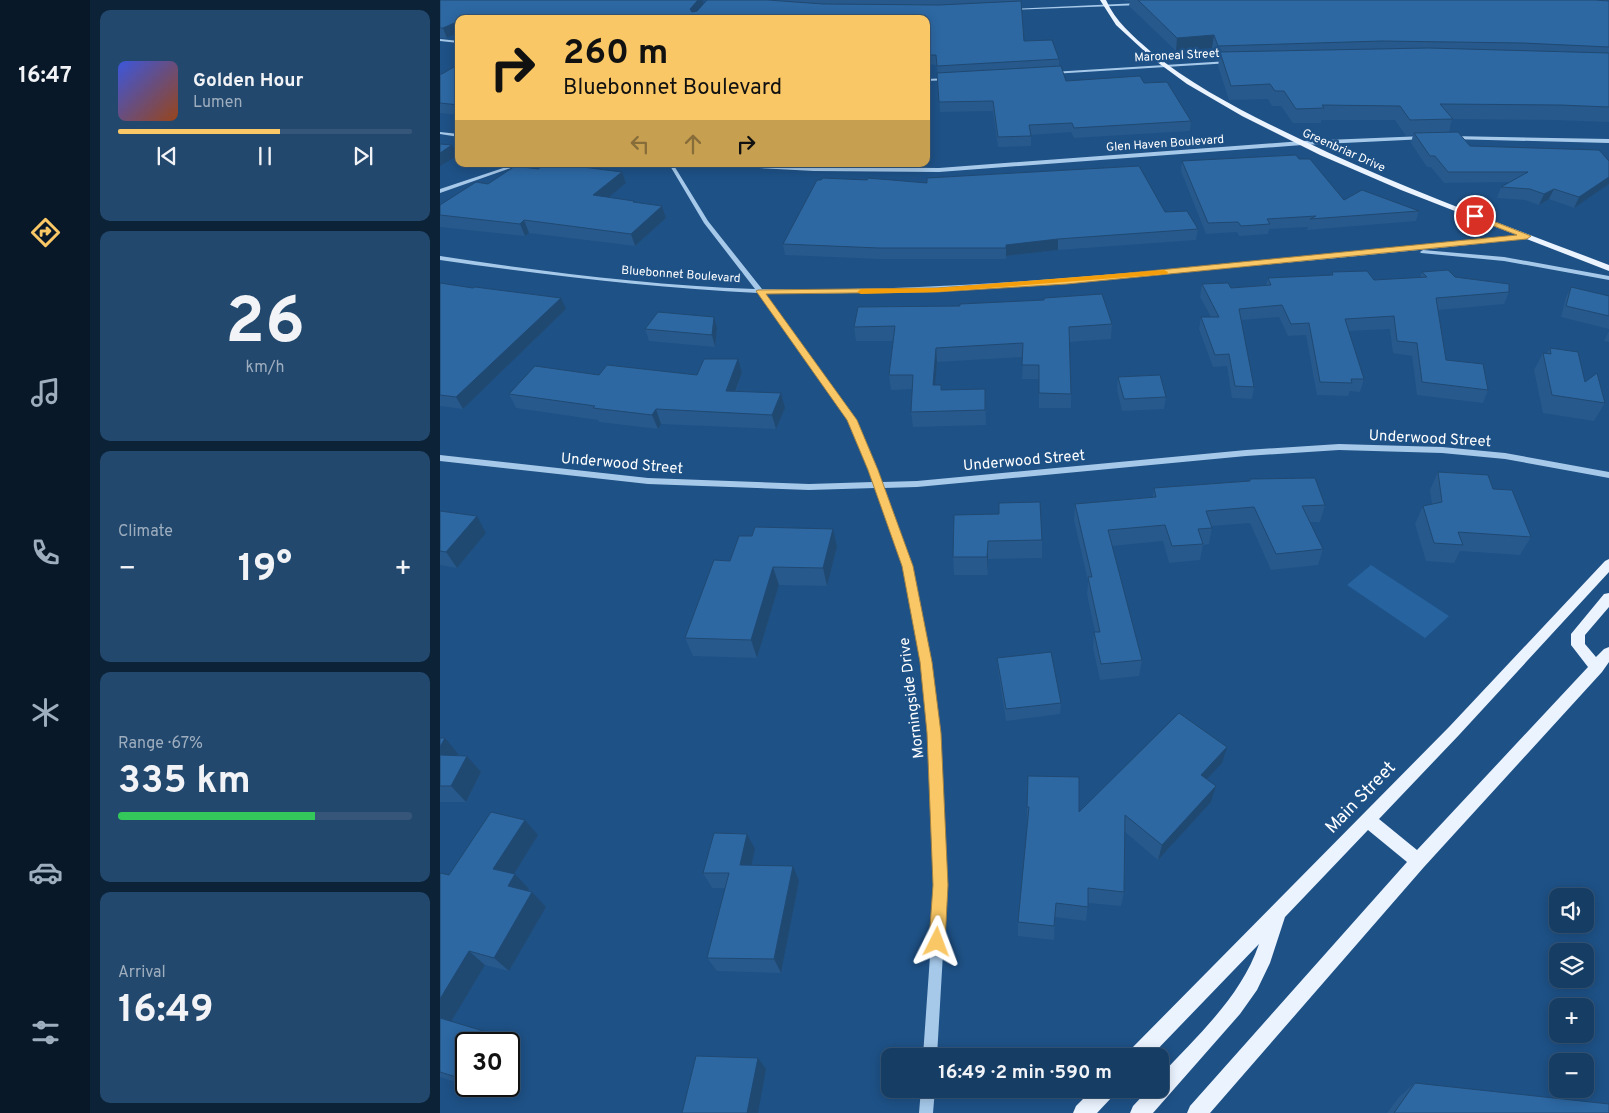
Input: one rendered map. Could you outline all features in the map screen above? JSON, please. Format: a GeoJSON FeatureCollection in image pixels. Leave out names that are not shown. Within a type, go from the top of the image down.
{"type":"FeatureCollection","features":[{"type":"Feature","properties":{"kind":"main road","name":"Greenbriar Drive"},"geometry":{"type":"LineString","coordinates":[[1104,3],[1114,19],[1163,66],[1234,109],[1302,144],[1372,176],[1609,268]]}},
{"type":"Feature","properties":{"kind":"main road","name":"Main Street"},"geometry":{"type":"LineString","coordinates":[[1146,1048],[1454,731],[1609,564]]}},
{"type":"Feature","properties":{"kind":"main road"},"geometry":{"type":"LineString","coordinates":[[1597,668],[1578,645],[1578,634],[1609,598]]}},
{"type":"Feature","properties":{"kind":"main road"},"geometry":{"type":"LineString","coordinates":[[1197,1113],[1418,861],[1609,653]]}},
{"type":"Feature","properties":{"kind":"main road"},"geometry":{"type":"LineString","coordinates":[[1368,820],[1418,861]]}},
{"type":"Feature","properties":{"kind":"main road"},"geometry":{"type":"LineString","coordinates":[[1140,1113],[1234,1008],[1251,984],[1261,963],[1278,913]]}},
{"type":"Feature","properties":{"kind":"main road"},"geometry":{"type":"LineString","coordinates":[[1083,1113],[1097,1098]]}},
{"type":"Feature","properties":{"kind":"street"},"geometry":{"type":"LineString","coordinates":[[1004,9],[1104,3],[1144,3]]}},
{"type":"Feature","properties":{"kind":"street"},"geometry":{"type":"LineString","coordinates":[[440,40],[455,42]]}},
{"type":"Feature","properties":{"kind":"street","name":"Maroneal Street"},"geometry":{"type":"LineString","coordinates":[[1047,73],[1238,62]]}},
{"type":"Feature","properties":{"kind":"street"},"geometry":{"type":"LineString","coordinates":[[930,80],[953,79]]}},
{"type":"Feature","properties":{"kind":"street"},"geometry":{"type":"LineString","coordinates":[[440,133],[455,135]]}},
{"type":"Feature","properties":{"kind":"street","name":"Glen Haven Boulevard"},"geometry":{"type":"LineString","coordinates":[[777,167],[939,170],[1302,144],[1429,138]]}},
{"type":"Feature","properties":{"kind":"street"},"geometry":{"type":"LineString","coordinates":[[1448,138],[1609,141]]}},
{"type":"Feature","properties":{"kind":"street"},"geometry":{"type":"LineString","coordinates":[[440,191],[510,167]]}},
{"type":"Feature","properties":{"kind":"street","name":"Morningside Drive"},"geometry":{"type":"LineString","coordinates":[[673,167],[706,222],[760,291],[852,420],[908,566],[926,662],[934,733],[941,885],[931,1048]]}},
{"type":"Feature","properties":{"kind":"street","name":"Bluebonnet Boulevard"},"geometry":{"type":"LineString","coordinates":[[440,258],[550,274],[760,291],[937,290],[1067,281],[1400,250],[1527,236]]}},
{"type":"Feature","properties":{"kind":"street","name":"Bluebonnet Boulevard"},"geometry":{"type":"LineString","coordinates":[[1400,250],[1504,259],[1609,278]]}},
{"type":"Feature","properties":{"kind":"street","name":"Underwood Street"},"geometry":{"type":"LineString","coordinates":[[440,458],[648,481],[809,487],[916,484],[1246,453],[1339,447],[1442,450],[1505,456],[1609,474]]}},
{"type":"Feature","properties":{"kind":"street"},"geometry":{"type":"LineString","coordinates":[[926,1113],[927,1098]]}},
{"type":"Feature","properties":{"kind":"shaded area"},"geometry":{"type":"Polygon","coordinates":[[[1371,565],[1449,616],[1425,638],[1347,585],[1371,565]]]}},
{"type":"Feature","properties":{"kind":"building"},"geometry":{"type":"Polygon","coordinates":[[[440,0],[698,0],[690,9],[692,12],[697,11],[707,0],[939,5],[1021,1],[1024,41],[1052,40],[1059,59],[937,66],[936,55],[930,55],[930,15],[455,15],[455,23],[440,28],[440,0]]]}},
{"type":"Feature","properties":{"kind":"building"},"geometry":{"type":"Polygon","coordinates":[[[1138,0],[1609,1],[1609,47],[1522,43],[1382,41],[1218,46],[1214,35],[1177,38],[1138,0]]]}},
{"type":"Feature","properties":{"kind":"building"},"geometry":{"type":"Polygon","coordinates":[[[1428,48],[1609,53],[1609,107],[1440,104],[1453,119],[1410,120],[1400,106],[1322,105],[1324,108],[1296,109],[1284,91],[1275,91],[1270,84],[1231,86],[1220,52],[1428,48]]]}},
{"type":"Feature","properties":{"kind":"building"},"geometry":{"type":"Polygon","coordinates":[[[455,66],[455,105],[440,103],[440,74],[455,66]]]}},
{"type":"Feature","properties":{"kind":"building"},"geometry":{"type":"Polygon","coordinates":[[[1061,66],[1066,81],[1140,76],[1144,83],[1167,82],[1191,121],[1074,128],[1072,123],[1029,125],[1031,136],[998,137],[993,101],[939,102],[937,73],[1061,66]]]}},
{"type":"Feature","properties":{"kind":"building"},"geometry":{"type":"Polygon","coordinates":[[[1458,132],[1470,146],[1599,150],[1609,161],[1609,177],[1579,197],[1554,189],[1544,194],[1530,189],[1501,187],[1528,172],[1448,172],[1435,156],[1430,156],[1414,133],[1458,132]]]}},
{"type":"Feature","properties":{"kind":"building"},"geometry":{"type":"Polygon","coordinates":[[[440,144],[452,145],[440,153],[440,144]]]}},
{"type":"Feature","properties":{"kind":"building"},"geometry":{"type":"Polygon","coordinates":[[[1296,155],[1299,159],[1310,159],[1344,200],[1362,190],[1419,211],[1310,219],[1316,216],[1267,219],[1270,224],[1241,226],[1238,222],[1208,223],[1182,161],[1296,155]]]}},
{"type":"Feature","properties":{"kind":"building"},"geometry":{"type":"Polygon","coordinates":[[[1139,166],[1165,212],[1187,211],[1198,229],[1058,239],[1006,245],[1006,248],[879,248],[783,244],[817,180],[823,178],[867,180],[868,178],[927,183],[927,178],[1139,166]]]}},
{"type":"Feature","properties":{"kind":"building"},"geometry":{"type":"Polygon","coordinates":[[[514,167],[538,169],[541,167],[583,167],[622,172],[593,195],[662,206],[631,234],[524,220],[520,224],[440,215],[440,205],[476,182],[488,184],[514,167]]]}},
{"type":"Feature","properties":{"kind":"building"},"geometry":{"type":"Polygon","coordinates":[[[1448,270],[1455,277],[1509,284],[1509,292],[1436,298],[1446,360],[1483,364],[1488,390],[1422,382],[1417,343],[1397,341],[1394,316],[1345,319],[1364,379],[1351,379],[1352,383],[1320,382],[1309,323],[1291,324],[1282,305],[1239,309],[1254,387],[1235,386],[1229,354],[1215,355],[1201,317],[1219,317],[1202,284],[1228,283],[1231,288],[1271,285],[1268,278],[1333,275],[1332,272],[1367,271],[1374,280],[1427,277],[1422,272],[1448,270]]]}},
{"type":"Feature","properties":{"kind":"building"},"geometry":{"type":"Polygon","coordinates":[[[440,283],[561,298],[456,397],[440,395],[440,283]]]}},
{"type":"Feature","properties":{"kind":"building"},"geometry":{"type":"Polygon","coordinates":[[[1571,287],[1609,296],[1609,316],[1566,306],[1571,287]]]}},
{"type":"Feature","properties":{"kind":"building"},"geometry":{"type":"Polygon","coordinates":[[[1102,294],[1112,324],[1069,327],[1071,394],[1039,393],[1039,365],[1022,365],[1023,343],[936,348],[933,385],[941,385],[941,390],[985,389],[985,410],[911,412],[913,375],[889,375],[895,326],[854,327],[858,307],[960,306],[960,304],[1044,300],[1044,298],[1102,294]]]}},
{"type":"Feature","properties":{"kind":"building"},"geometry":{"type":"Polygon","coordinates":[[[658,312],[714,317],[712,335],[645,329],[658,312]]]}},
{"type":"Feature","properties":{"kind":"building"},"geometry":{"type":"Polygon","coordinates":[[[1550,348],[1578,352],[1585,382],[1597,373],[1605,403],[1552,395],[1543,353],[1551,354],[1550,348]]]}},
{"type":"Feature","properties":{"kind":"building"},"geometry":{"type":"Polygon","coordinates":[[[704,359],[738,359],[726,391],[781,393],[772,415],[656,409],[652,415],[593,408],[595,406],[509,394],[535,366],[599,375],[607,365],[697,375],[704,359]]]}},
{"type":"Feature","properties":{"kind":"building"},"geometry":{"type":"Polygon","coordinates":[[[1160,375],[1166,397],[1124,399],[1118,377],[1160,375]]]}},
{"type":"Feature","properties":{"kind":"building"},"geometry":{"type":"Polygon","coordinates":[[[1438,472],[1488,475],[1493,489],[1512,490],[1531,537],[1458,532],[1463,545],[1434,543],[1423,506],[1442,502],[1438,472]]]}},
{"type":"Feature","properties":{"kind":"building"},"geometry":{"type":"Polygon","coordinates":[[[1315,478],[1325,505],[1302,506],[1323,549],[1276,554],[1254,507],[1206,511],[1212,528],[1198,529],[1203,544],[1172,546],[1165,525],[1108,530],[1142,660],[1101,664],[1094,632],[1100,632],[1088,577],[1092,577],[1075,504],[1156,497],[1154,488],[1250,481],[1250,479],[1315,478]]]}},
{"type":"Feature","properties":{"kind":"building"},"geometry":{"type":"Polygon","coordinates":[[[1040,502],[1042,540],[988,541],[987,557],[953,557],[954,515],[999,514],[999,503],[1040,502]]]}},
{"type":"Feature","properties":{"kind":"building"},"geometry":{"type":"Polygon","coordinates":[[[440,511],[477,516],[446,552],[440,551],[440,511]]]}},
{"type":"Feature","properties":{"kind":"building"},"geometry":{"type":"Polygon","coordinates":[[[755,527],[833,529],[823,568],[773,567],[751,640],[685,638],[714,560],[730,561],[739,536],[752,536],[755,527]]]}},
{"type":"Feature","properties":{"kind":"building"},"geometry":{"type":"Polygon","coordinates":[[[1051,652],[1061,703],[1006,709],[997,658],[1051,652]]]}},
{"type":"Feature","properties":{"kind":"building"},"geometry":{"type":"Polygon","coordinates":[[[1179,713],[1227,747],[1201,775],[1216,786],[1162,845],[1125,815],[1124,892],[1088,888],[1088,907],[1056,903],[1054,926],[1018,922],[1029,807],[1027,807],[1028,776],[1079,777],[1079,812],[1179,713]]]}},
{"type":"Feature","properties":{"kind":"building"},"geometry":{"type":"Polygon","coordinates":[[[440,738],[445,738],[440,747],[440,738]]]}},
{"type":"Feature","properties":{"kind":"building"},"geometry":{"type":"Polygon","coordinates":[[[440,755],[467,756],[451,786],[440,786],[440,755]]]}},
{"type":"Feature","properties":{"kind":"building"},"geometry":{"type":"Polygon","coordinates":[[[491,812],[525,820],[493,869],[515,874],[508,886],[532,892],[494,958],[469,951],[440,999],[440,873],[449,875],[491,812]]]}},
{"type":"Feature","properties":{"kind":"building"},"geometry":{"type":"Polygon","coordinates":[[[714,833],[747,834],[740,865],[793,866],[774,959],[707,958],[729,873],[703,873],[714,833]]]}},
{"type":"Feature","properties":{"kind":"building"},"geometry":{"type":"Polygon","coordinates":[[[440,1018],[487,1032],[455,1032],[455,1077],[440,1072],[440,1018]]]}},
{"type":"Feature","properties":{"kind":"building"},"geometry":{"type":"Polygon","coordinates":[[[696,1056],[758,1058],[747,1113],[682,1113],[696,1056]]]}},
{"type":"Feature","properties":{"kind":"building"},"geometry":{"type":"Polygon","coordinates":[[[1415,1083],[1609,1104],[1609,1113],[1394,1113],[1415,1083]]]}},
{"type":"Feature","properties":{"kind":"slow traffic"},"geometry":{"type":"LineString","coordinates":[[861,292],[937,290],[1164,272]]}},
{"type":"Feature","properties":{"kind":"route"},"geometry":{"type":"LineString","coordinates":[[937,942],[941,885],[934,733],[926,662],[908,566],[873,470],[852,420],[760,291],[849,292],[937,290],[1067,281],[1400,250],[1527,236],[1475,216]]}}]}
